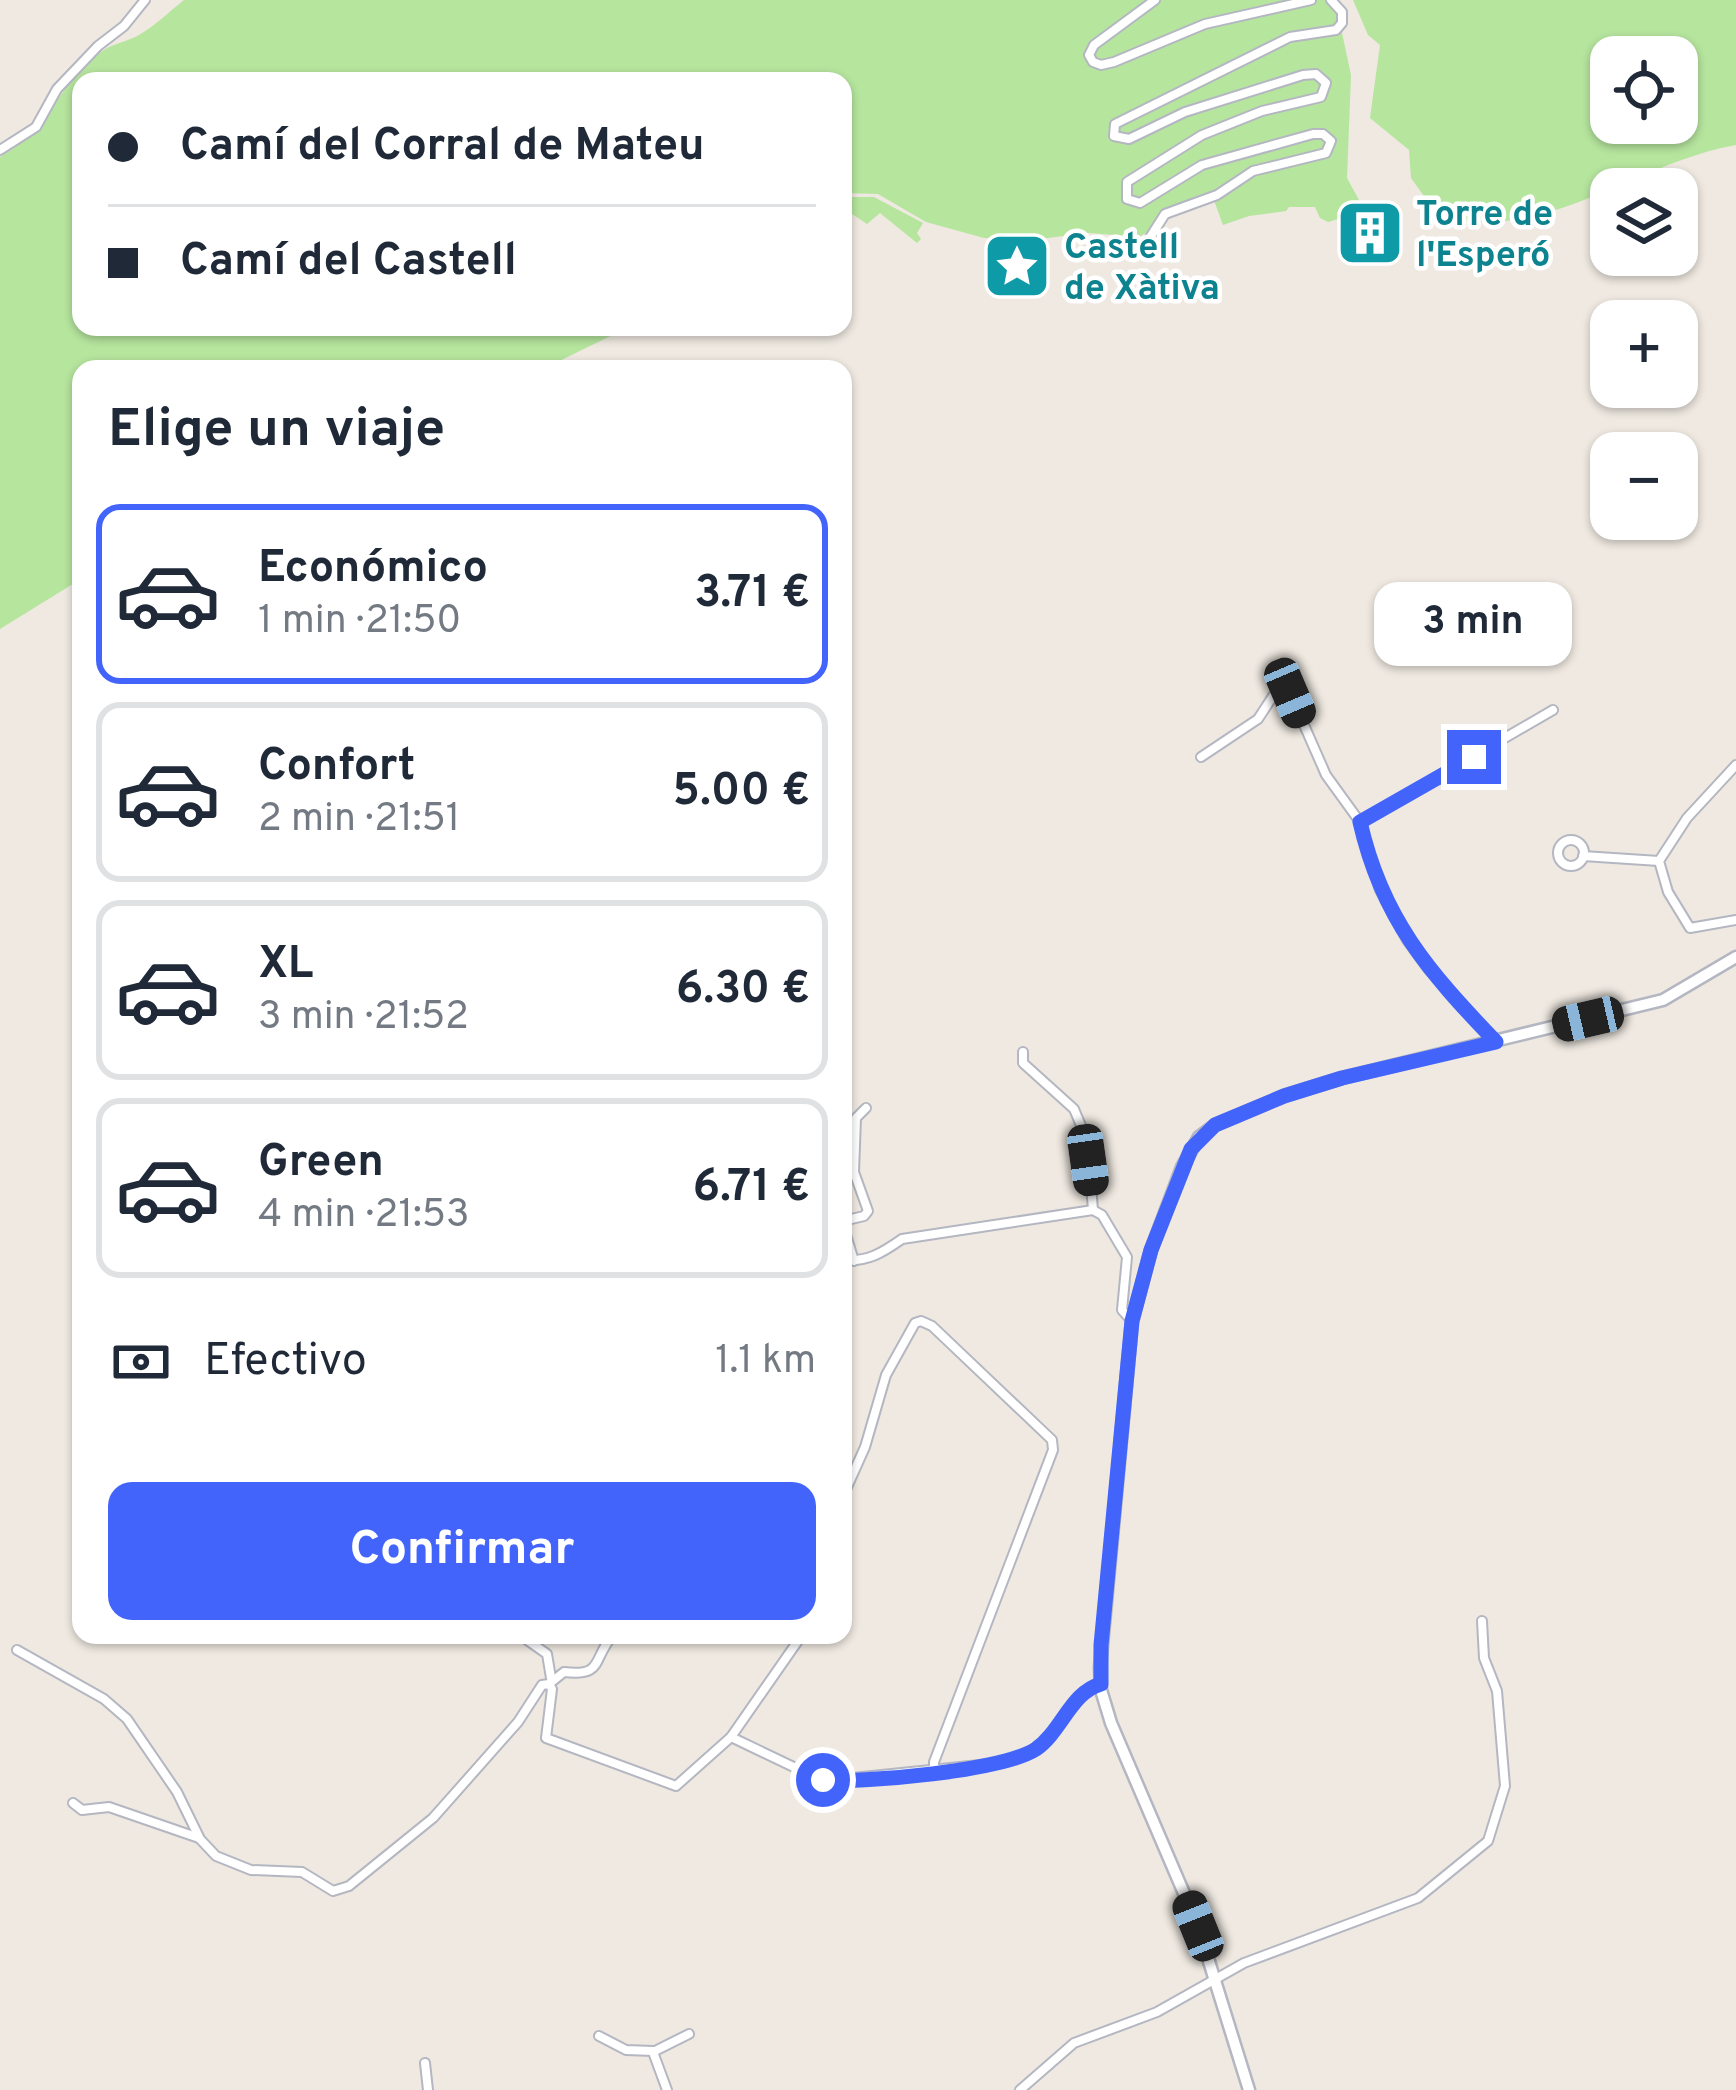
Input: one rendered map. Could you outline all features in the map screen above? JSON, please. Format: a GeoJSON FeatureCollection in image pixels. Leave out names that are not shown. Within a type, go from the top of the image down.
{"type":"FeatureCollection","features":[{"type":"Feature","properties":{"kind":"main road"},"geometry":{"type":"LineString","coordinates":[[1249,2090],[1179,1876],[1105,1707],[1101,1684],[1132,1321],[1151,1250],[1182,1167],[1199,1137],[1215,1125],[1284,1096],[1663,1000],[1736,957]]}},
{"type":"Feature","properties":{"kind":"street"},"geometry":{"type":"LineString","coordinates":[[72,72],[124,26],[145,0]]}},
{"type":"Feature","properties":{"kind":"street"},"geometry":{"type":"LineString","coordinates":[[1155,0],[1094,45],[1089,55],[1093,62],[1114,62],[1205,24],[1311,0]]}},
{"type":"Feature","properties":{"kind":"street"},"geometry":{"type":"LineString","coordinates":[[1144,248],[1165,214],[1216,195],[1253,172],[1326,153],[1330,142],[1323,134],[1312,134],[1216,159],[1140,202],[1127,199],[1127,182],[1217,128],[1322,97],[1327,83],[1316,74],[1303,75],[1185,112],[1129,139],[1114,136],[1115,124],[1290,37],[1336,30],[1342,12],[1331,0]]}},
{"type":"Feature","properties":{"kind":"street"},"geometry":{"type":"LineString","coordinates":[[0,150],[36,127],[72,72]]}},
{"type":"Feature","properties":{"kind":"street"},"geometry":{"type":"LineString","coordinates":[[1201,757],[1258,719],[1275,693],[1290,693],[1326,775],[1360,822],[1380,890],[1407,940],[1496,1042]]}},
{"type":"Feature","properties":{"kind":"street"},"geometry":{"type":"LineString","coordinates":[[1360,822],[1553,710]]}},
{"type":"Feature","properties":{"kind":"street"},"geometry":{"type":"LineString","coordinates":[[1736,765],[1687,818],[1659,861],[1668,892],[1690,928],[1736,920]]}},
{"type":"Feature","properties":{"kind":"street"},"geometry":{"type":"LineString","coordinates":[[1583,856],[1659,861]]}},
{"type":"Feature","properties":{"kind":"street"},"geometry":{"type":"LineString","coordinates":[[1023,1052],[1023,1063],[1075,1109],[1082,1128],[1080,1147],[1088,1160],[1093,1210]]}},
{"type":"Feature","properties":{"kind":"street"},"geometry":{"type":"LineString","coordinates":[[852,1220],[868,1210],[854,1172],[856,1118],[866,1108]]}},
{"type":"Feature","properties":{"kind":"street"},"geometry":{"type":"LineString","coordinates":[[852,1259],[878,1256],[902,1239],[1093,1210],[1102,1216],[1127,1257],[1122,1310],[1132,1321]]}},
{"type":"Feature","properties":{"kind":"street"},"geometry":{"type":"LineString","coordinates":[[852,1476],[886,1375],[915,1323],[932,1325],[1049,1434],[1053,1450],[934,1772]]}},
{"type":"Feature","properties":{"kind":"street"},"geometry":{"type":"LineString","coordinates":[[1020,2090],[1074,2043],[1141,2020],[1244,1963],[1418,1898],[1488,1841],[1504,1786],[1497,1691],[1484,1658],[1482,1621]]}},
{"type":"Feature","properties":{"kind":"street"},"geometry":{"type":"LineString","coordinates":[[533,1644],[547,1654],[553,1689],[545,1738],[676,1786],[731,1737],[796,1644]]}},
{"type":"Feature","properties":{"kind":"street"},"geometry":{"type":"LineString","coordinates":[[17,1650],[104,1699],[127,1719],[177,1792],[200,1839],[216,1856],[239,1867],[291,1869],[333,1891],[349,1886],[433,1818],[518,1721],[537,1690],[563,1672],[586,1673],[597,1666],[605,1644]]}},
{"type":"Feature","properties":{"kind":"street"},"geometry":{"type":"LineString","coordinates":[[731,1737],[823,1780],[999,1763],[1034,1750],[1086,1691],[1101,1684]]}},
{"type":"Feature","properties":{"kind":"street"},"geometry":{"type":"LineString","coordinates":[[73,1803],[82,1810],[109,1807],[200,1839]]}},
{"type":"Feature","properties":{"kind":"street"},"geometry":{"type":"LineString","coordinates":[[599,2036],[626,2050],[653,2053],[689,2034]]}},
{"type":"Feature","properties":{"kind":"street"},"geometry":{"type":"LineString","coordinates":[[653,2053],[667,2090]]}},
{"type":"Feature","properties":{"kind":"street"},"geometry":{"type":"LineString","coordinates":[[425,2063],[428,2090]]}},
{"type":"Feature","properties":{"kind":"green space"},"geometry":{"type":"Polygon","coordinates":[[[184,0],[1335,0],[1351,75],[1347,178],[1365,211],[1328,222],[1315,207],[1289,207],[1223,225],[1211,192],[1161,212],[1139,237],[1089,233],[1039,239],[984,238],[926,222],[878,194],[852,193],[852,72],[79,72],[109,47],[145,31],[184,0]]]}},
{"type":"Feature","properties":{"kind":"green space"},"geometry":{"type":"Polygon","coordinates":[[[1353,0],[1736,0],[1736,145],[1662,168],[1590,168],[1590,198],[1526,218],[1488,222],[1439,217],[1411,178],[1409,150],[1370,118],[1380,45],[1368,35],[1353,0]]]}},
{"type":"Feature","properties":{"kind":"green space"},"geometry":{"type":"Polygon","coordinates":[[[72,81],[72,336],[611,336],[561,360],[72,360],[72,585],[0,629],[0,157],[40,124],[72,81]]]}},
{"type":"Feature","properties":{"kind":"green space"},"geometry":{"type":"Polygon","coordinates":[[[852,197],[874,197],[923,223],[917,233],[921,239],[917,243],[880,213],[867,224],[852,214],[852,197]]]}},
{"type":"Feature","properties":{"kind":"place","name":"Torre de l'Esperó"},"geometry":{"type":"Point","coordinates":[1370,233]}},
{"type":"Feature","properties":{"kind":"place","name":"Castell de Xàtiva"},"geometry":{"type":"Point","coordinates":[1017,266]}},
{"type":"Feature","properties":{"kind":"route"},"geometry":{"type":"LineString","coordinates":[[823,1780],[934,1772],[1022,1756],[1044,1743],[1086,1691],[1101,1684],[1132,1321],[1151,1250],[1191,1149],[1215,1125],[1284,1096],[1496,1042],[1407,940],[1380,890],[1360,822],[1474,757]]}}]}
